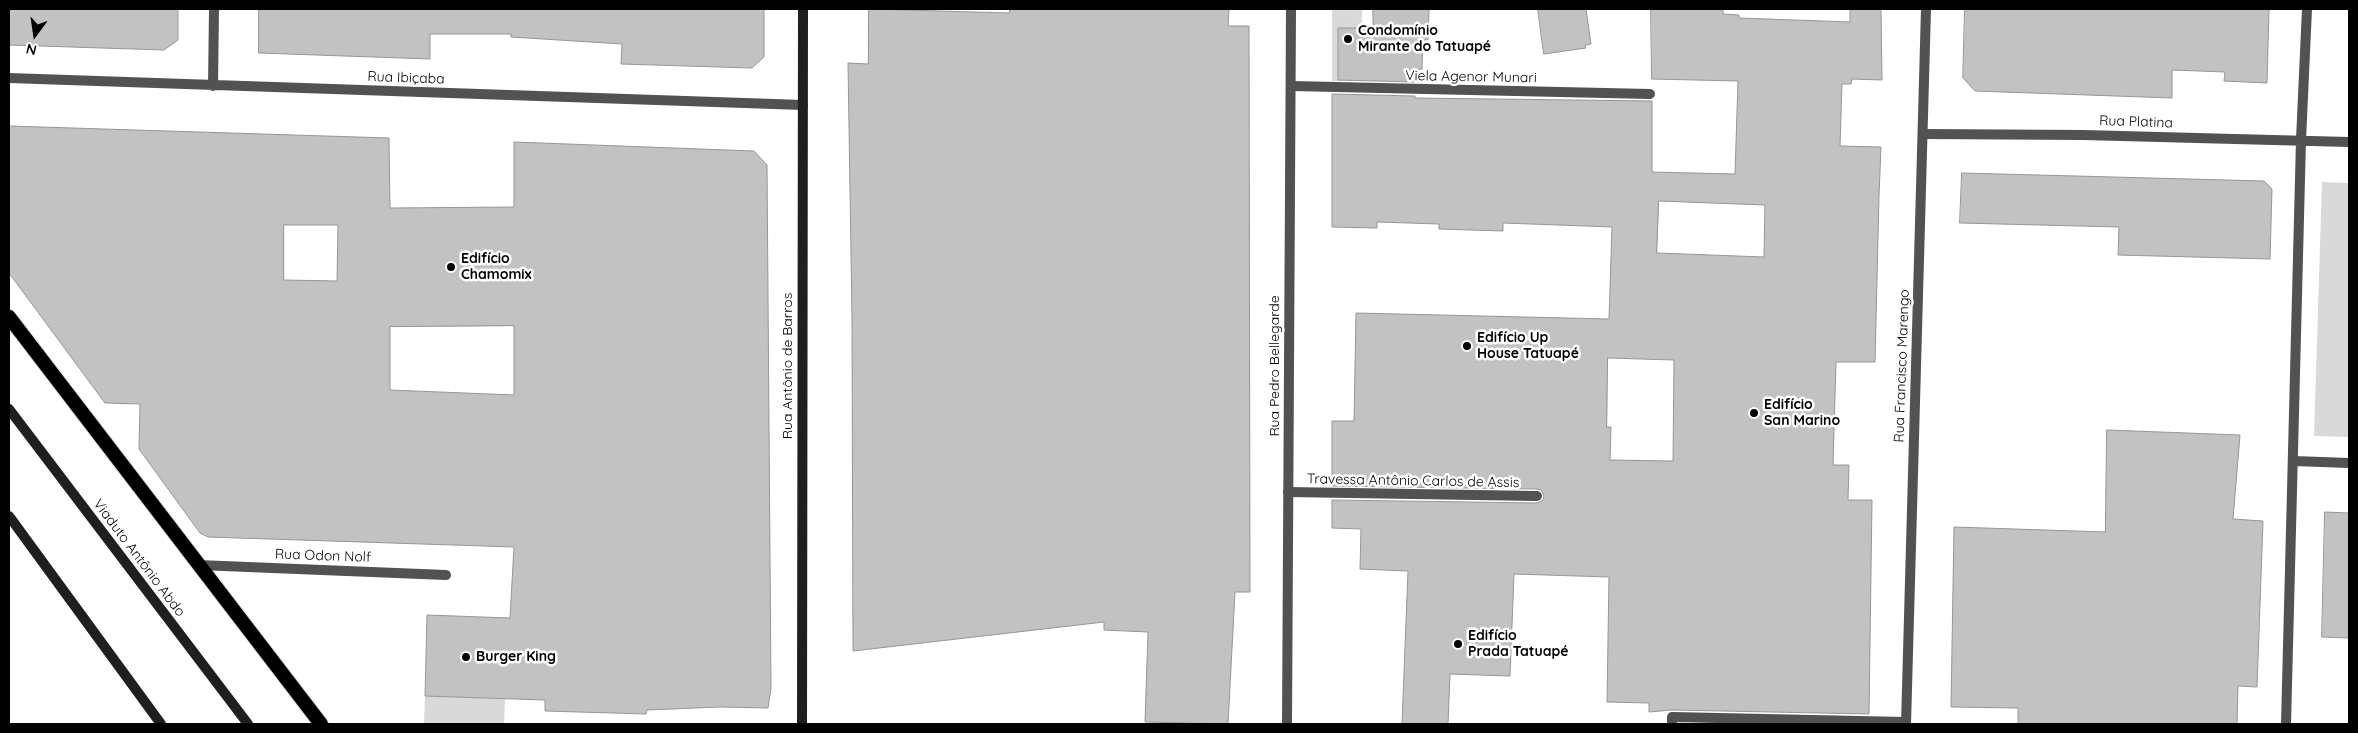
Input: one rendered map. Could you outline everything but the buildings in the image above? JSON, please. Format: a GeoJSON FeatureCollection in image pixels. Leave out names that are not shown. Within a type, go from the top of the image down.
{"type":"FeatureCollection","features":[{"type":"Feature","properties":{"kind":"highway"},"geometry":{"type":"LineString","coordinates":[[9,317],[321,724]]}},
{"type":"Feature","properties":{"kind":"main road","name":"Rua Antônio de Barros"},"geometry":{"type":"LineString","coordinates":[[802,724],[804,9]]}},
{"type":"Feature","properties":{"kind":"main road","name":"Viaduto Antônio Abdo"},"geometry":{"type":"LineString","coordinates":[[9,409],[248,724]]}},
{"type":"Feature","properties":{"kind":"main road"},"geometry":{"type":"LineString","coordinates":[[9,516],[161,724]]}},
{"type":"Feature","properties":{"kind":"street"},"geometry":{"type":"LineString","coordinates":[[213,86],[214,9]]}},
{"type":"Feature","properties":{"kind":"street","name":"Rua Pedro Bellegarde"},"geometry":{"type":"LineString","coordinates":[[1287,724],[1291,9]]}},
{"type":"Feature","properties":{"kind":"street","name":"Rua Francisco Marengo"},"geometry":{"type":"LineString","coordinates":[[1906,723],[1926,9]]}},
{"type":"Feature","properties":{"kind":"street"},"geometry":{"type":"LineString","coordinates":[[2286,724],[2301,140],[2307,9]]}},
{"type":"Feature","properties":{"kind":"street","name":"Rua Ibiçaba"},"geometry":{"type":"LineString","coordinates":[[9,78],[803,105]]}},
{"type":"Feature","properties":{"kind":"street","name":"Viela Agenor Munari"},"geometry":{"type":"LineString","coordinates":[[1291,86],[1650,94]]}},
{"type":"Feature","properties":{"kind":"street","name":"Rua Platina"},"geometry":{"type":"LineString","coordinates":[[1923,134],[2083,134],[2349,142]]}},
{"type":"Feature","properties":{"kind":"street"},"geometry":{"type":"LineString","coordinates":[[2294,461],[2349,463]]}},
{"type":"Feature","properties":{"kind":"street","name":"Travessa Antônio Carlos de Assis"},"geometry":{"type":"LineString","coordinates":[[1288,492],[1537,496]]}},
{"type":"Feature","properties":{"kind":"street","name":"Rua Odon Nolf"},"geometry":{"type":"LineString","coordinates":[[198,565],[446,575]]}},
{"type":"Feature","properties":{"kind":"street"},"geometry":{"type":"LineString","coordinates":[[1672,724],[1672,717],[1906,723]]}},
{"type":"Feature","properties":{"kind":"shaded area"},"geometry":{"type":"Polygon","coordinates":[[[1332,9],[1362,9],[1361,81],[1332,81],[1332,9]]]}},
{"type":"Feature","properties":{"kind":"shaded area"},"geometry":{"type":"Polygon","coordinates":[[[2322,182],[2349,183],[2349,437],[2314,436],[2322,182]]]}},
{"type":"Feature","properties":{"kind":"shaded area"},"geometry":{"type":"Polygon","coordinates":[[[425,696],[505,699],[504,724],[424,724],[425,696]]]}},
{"type":"Feature","properties":{"kind":"place","name":"Condomínio Mirante do Tatuapé"},"geometry":{"type":"Point","coordinates":[1348,39]}},
{"type":"Feature","properties":{"kind":"place","name":"Edifício Chamomix"},"geometry":{"type":"Point","coordinates":[451,267]}},
{"type":"Feature","properties":{"kind":"place","name":"Edifício Up House Tatuapé"},"geometry":{"type":"Point","coordinates":[1467,346]}},
{"type":"Feature","properties":{"kind":"place","name":"Edifício San Marino"},"geometry":{"type":"Point","coordinates":[1754,413]}},
{"type":"Feature","properties":{"kind":"place","name":"Edifício Prada Tatuapé"},"geometry":{"type":"Point","coordinates":[1458,644]}},
{"type":"Feature","properties":{"kind":"place","name":"Burger King"},"geometry":{"type":"Point","coordinates":[466,657]}}]}
